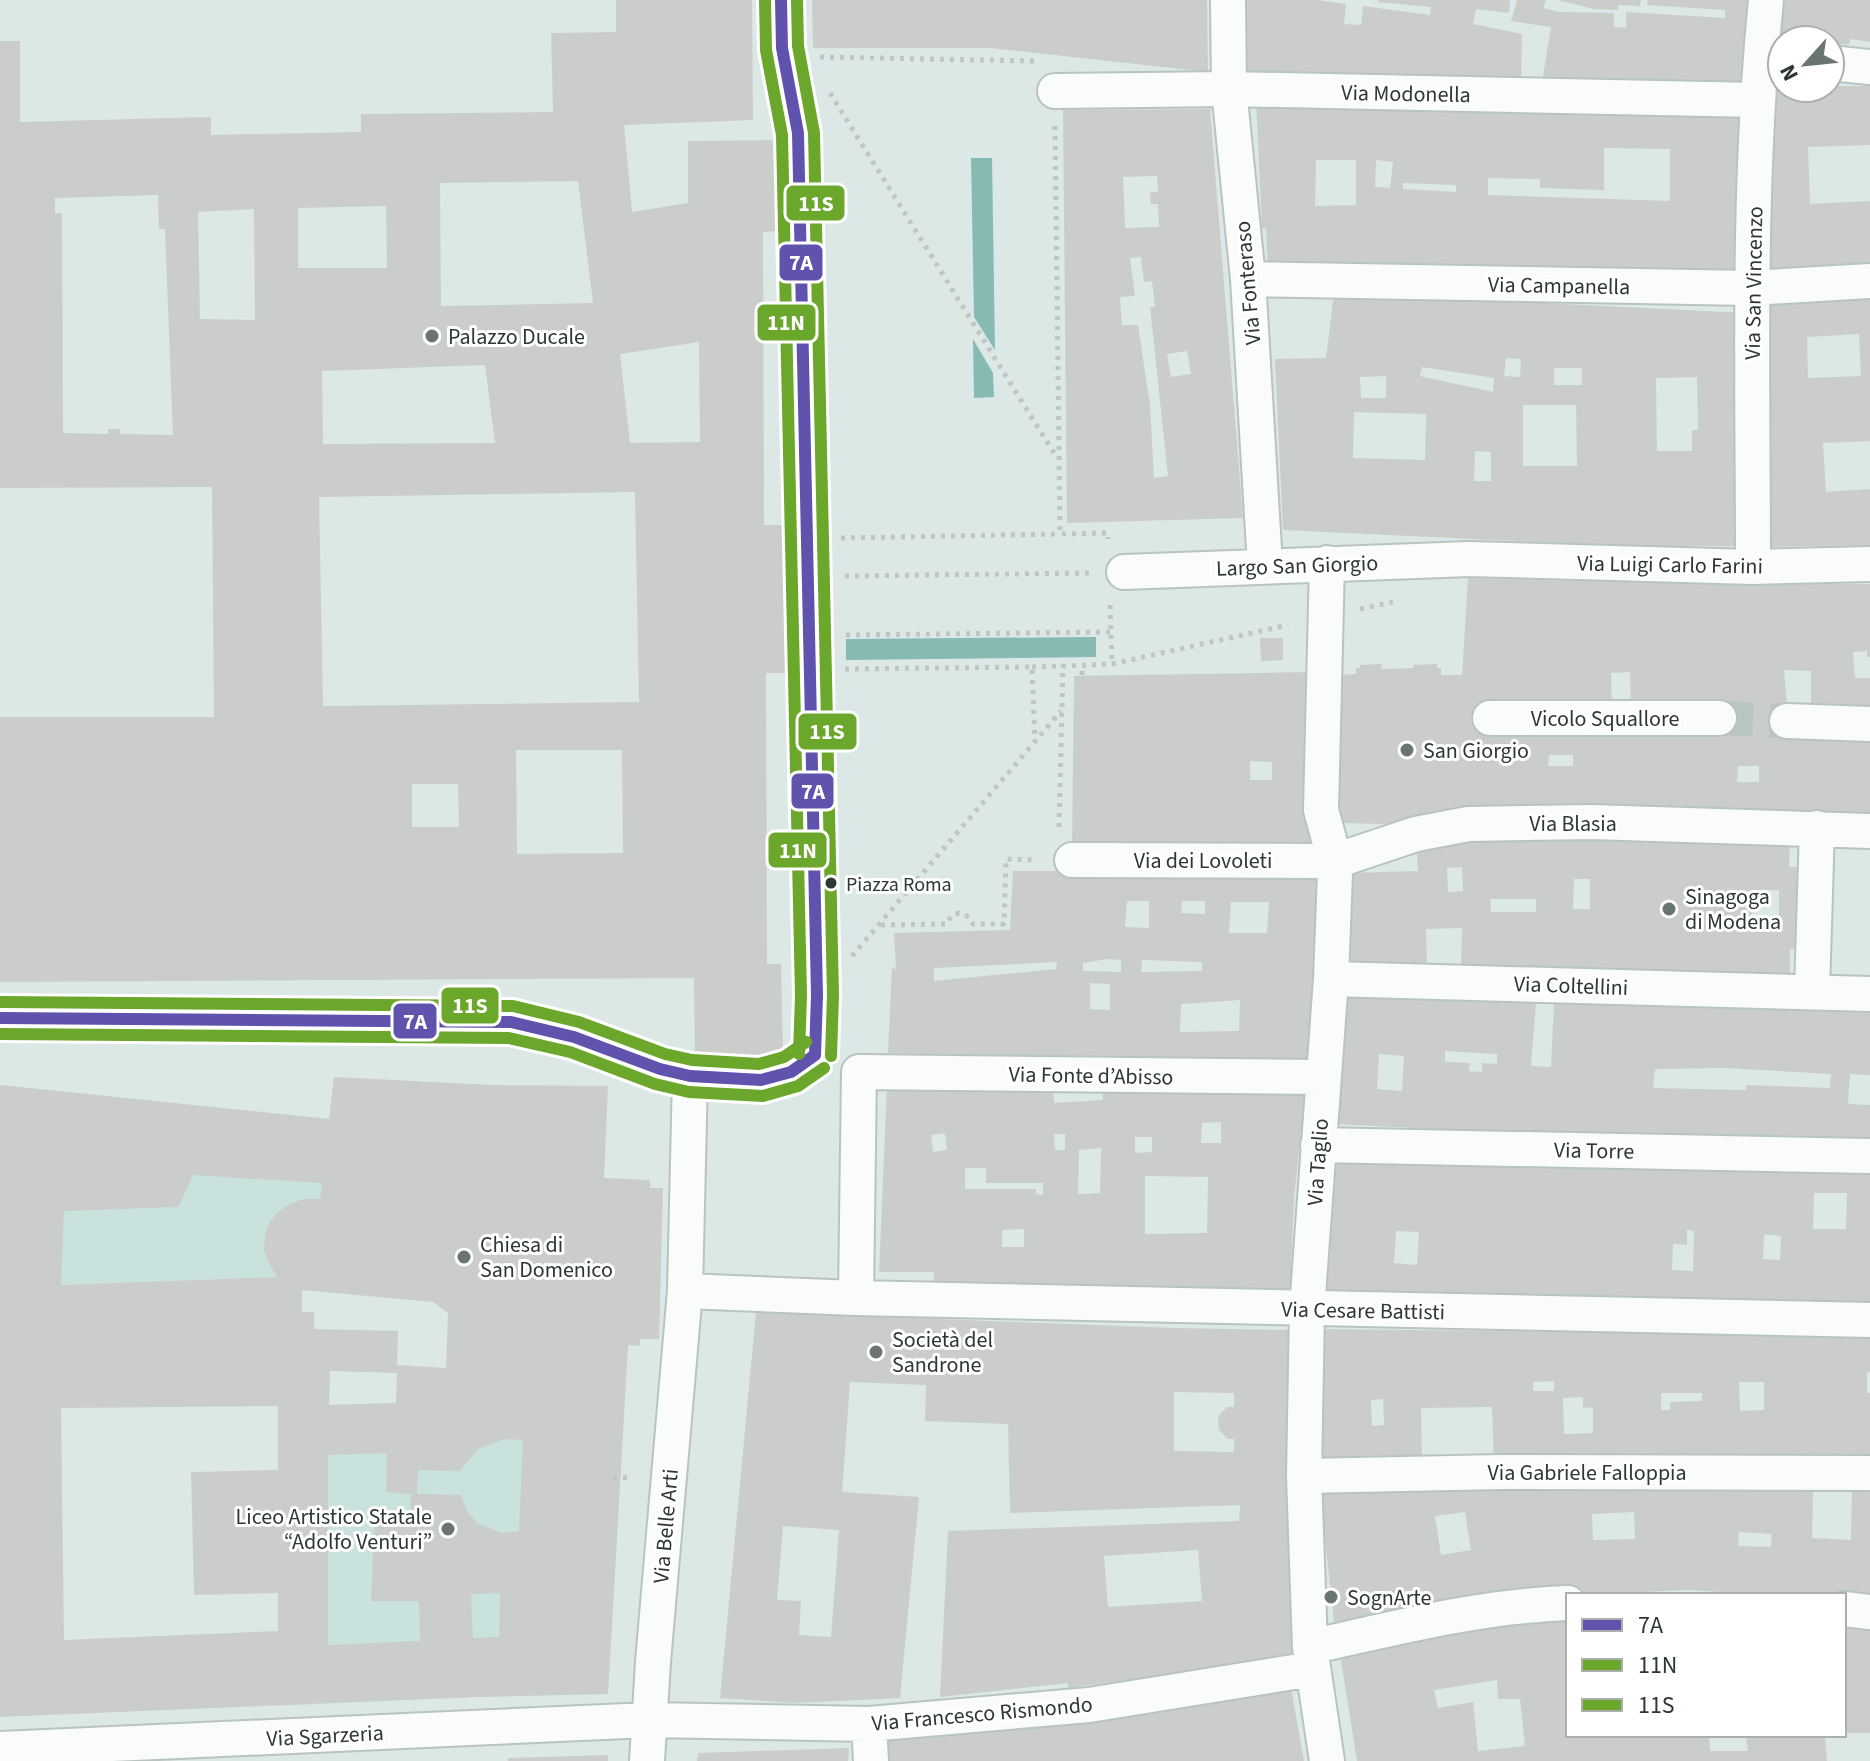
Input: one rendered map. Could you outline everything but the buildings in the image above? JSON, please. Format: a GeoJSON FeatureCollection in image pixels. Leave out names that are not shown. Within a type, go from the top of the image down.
{"type":"FeatureCollection","features":[{"type":"Feature","properties":{"kind":"street"},"geometry":{"type":"LineString","coordinates":[[0,1018],[511,1022],[574,1037],[660,1069],[690,1076],[761,1080],[791,1072],[815,1055],[817,995],[798,133],[782,48],[781,0]]}},
{"type":"Feature","properties":{"kind":"street","name":"Via Fonteraso"},"geometry":{"type":"LineString","coordinates":[[1228,0],[1229,89],[1248,279],[1265,566]]}},
{"type":"Feature","properties":{"kind":"street","name":"Via San Vincenzo"},"geometry":{"type":"LineString","coordinates":[[1766,0],[1768,24]]}},
{"type":"Feature","properties":{"kind":"street"},"geometry":{"type":"LineString","coordinates":[[1846,65],[1870,67]]}},
{"type":"Feature","properties":{"kind":"street","name":"Via San Vincenzo"},"geometry":{"type":"LineString","coordinates":[[1753,567],[1750,288],[1757,100],[1766,76]]}},
{"type":"Feature","properties":{"kind":"street","name":"Via Modonella"},"geometry":{"type":"LineString","coordinates":[[1055,91],[1229,89],[1757,100]]}},
{"type":"Feature","properties":{"kind":"street","name":"Via Campanella"},"geometry":{"type":"LineString","coordinates":[[1248,279],[1750,288],[1870,281]]}},
{"type":"Feature","properties":{"kind":"street","name":"Largo San Giorgio"},"geometry":{"type":"LineString","coordinates":[[1116,572],[1469,559]]}},
{"type":"Feature","properties":{"kind":"street","name":"Via Luigi Carlo Farini"},"geometry":{"type":"LineString","coordinates":[[1469,559],[1753,567],[1870,564]]}},
{"type":"Feature","properties":{"kind":"street","name":"Via Taglio"},"geometry":{"type":"LineString","coordinates":[[1327,563],[1321,810],[1335,861],[1331,979],[1307,1309],[1304,1476],[1311,1658],[1327,1761]]}},
{"type":"Feature","properties":{"kind":"street","name":"Vicolo Squallore"},"geometry":{"type":"LineString","coordinates":[[1490,718],[1719,718]]}},
{"type":"Feature","properties":{"kind":"street"},"geometry":{"type":"LineString","coordinates":[[1787,721],[1870,724]]}},
{"type":"Feature","properties":{"kind":"street","name":"Via Blasia"},"geometry":{"type":"LineString","coordinates":[[1335,861],[1404,837],[1468,824],[1592,822],[1870,831]]}},
{"type":"Feature","properties":{"kind":"street"},"geometry":{"type":"LineString","coordinates":[[1812,991],[1817,828]]}},
{"type":"Feature","properties":{"kind":"street","name":"Via dei Lovoleti"},"geometry":{"type":"LineString","coordinates":[[1065,860],[1335,861]]}},
{"type":"Feature","properties":{"kind":"street","name":"Via Coltellini"},"geometry":{"type":"LineString","coordinates":[[1331,979],[1870,994]]}},
{"type":"Feature","properties":{"kind":"street","name":"Via Fonte d’Abisso"},"geometry":{"type":"LineString","coordinates":[[856,1298],[859,1072],[1323,1077]]}},
{"type":"Feature","properties":{"kind":"street","name":"Via Belle Arti"},"geometry":{"type":"LineString","coordinates":[[647,1761],[685,1291],[690,1076]]}},
{"type":"Feature","properties":{"kind":"street","name":"Via Torre"},"geometry":{"type":"LineString","coordinates":[[1318,1145],[1870,1156]]}},
{"type":"Feature","properties":{"kind":"street","name":"Via Cesare Battisti"},"geometry":{"type":"LineString","coordinates":[[685,1291],[856,1298],[1870,1320]]}},
{"type":"Feature","properties":{"kind":"street","name":"Via Gabriele Falloppia"},"geometry":{"type":"LineString","coordinates":[[1304,1476],[1502,1472],[1870,1473]]}},
{"type":"Feature","properties":{"kind":"street","name":"Via Francesco Rismondo"},"geometry":{"type":"LineString","coordinates":[[649,1720],[869,1724],[1089,1705],[1311,1658],[1455,1617],[1526,1605],[1566,1603]]}},
{"type":"Feature","properties":{"kind":"street"},"geometry":{"type":"LineString","coordinates":[[1846,1609],[1870,1612]]}},
{"type":"Feature","properties":{"kind":"street","name":"Via Sgarzeria"},"geometry":{"type":"LineString","coordinates":[[0,1749],[649,1720]]}},
{"type":"Feature","properties":{"kind":"street"},"geometry":{"type":"LineString","coordinates":[[869,1724],[871,1761]]}},
{"type":"Feature","properties":{"kind":"path"},"geometry":{"type":"LineString","coordinates":[[808,57],[1055,61],[1060,534]]}},
{"type":"Feature","properties":{"kind":"path"},"geometry":{"type":"LineString","coordinates":[[825,84],[1059,461]]}},
{"type":"Feature","properties":{"kind":"path"},"geometry":{"type":"LineString","coordinates":[[1059,515],[1067,515]]}},
{"type":"Feature","properties":{"kind":"path"},"geometry":{"type":"LineString","coordinates":[[1076,523],[1076,534]]}},
{"type":"Feature","properties":{"kind":"path"},"geometry":{"type":"LineString","coordinates":[[807,539],[1108,533],[1116,572],[1112,664]]}},
{"type":"Feature","properties":{"kind":"path"},"geometry":{"type":"LineString","coordinates":[[808,577],[1116,572]]}},
{"type":"Feature","properties":{"kind":"path"},"geometry":{"type":"LineString","coordinates":[[810,669],[1112,664],[1397,601]]}},
{"type":"Feature","properties":{"kind":"path"},"geometry":{"type":"LineString","coordinates":[[809,635],[1111,632]]}},
{"type":"Feature","properties":{"kind":"path"},"geometry":{"type":"LineString","coordinates":[[1082,665],[1082,675]]}},
{"type":"Feature","properties":{"kind":"path"},"geometry":{"type":"LineString","coordinates":[[1063,666],[1065,860],[1006,859],[1004,924],[973,924],[969,917],[959,913],[951,916],[947,924],[880,925],[1063,709]]}},
{"type":"Feature","properties":{"kind":"path"},"geometry":{"type":"LineString","coordinates":[[1032,667],[1035,743]]}},
{"type":"Feature","properties":{"kind":"shaded area"},"geometry":{"type":"Polygon","coordinates":[[[971,158],[992,158],[995,350],[974,317],[971,158]]]}},
{"type":"Feature","properties":{"kind":"shaded area"},"geometry":{"type":"Polygon","coordinates":[[[973,339],[993,373],[994,397],[974,398],[973,339]]]}},
{"type":"Feature","properties":{"kind":"shaded area"},"geometry":{"type":"Polygon","coordinates":[[[1096,637],[1096,657],[846,660],[846,639],[1096,637]]]}},
{"type":"Feature","properties":{"kind":"shaded area"},"geometry":{"type":"Polygon","coordinates":[[[0,1085],[329,1119],[320,1199],[291,1203],[270,1221],[264,1250],[277,1277],[61,1285],[0,1085]]]}},
{"type":"Feature","properties":{"kind":"shaded area","name":"Liceo Artistico Statale “Adolfo Venturi”"},"geometry":{"type":"Polygon","coordinates":[[[594,1345],[628,1345],[608,1694],[278,1706],[278,1406],[396,1403],[594,1345]]]}},
{"type":"Feature","properties":{"kind":"tunnel"},"geometry":{"type":"LineString","coordinates":[[1719,718],[1787,721]]}},
{"type":"Feature","properties":{"kind":"transit line","name":"11N"},"geometry":{"type":"LineString","coordinates":[[765,0],[766,50],[782,135],[801,995],[799,1054]]}},
{"type":"Feature","properties":{"kind":"transit line","name":"7A"},"geometry":{"type":"LineString","coordinates":[[781,0],[782,48],[798,133],[817,995],[815,1055]]}},
{"type":"Feature","properties":{"kind":"transit line","name":"11S"},"geometry":{"type":"LineString","coordinates":[[797,0],[798,46],[814,133],[833,995],[831,1056]]}},
{"type":"Feature","properties":{"kind":"transit line","name":"11S"},"geometry":{"type":"LineString","coordinates":[[0,1002],[513,1006],[579,1022],[665,1054],[692,1060],[759,1064],[784,1057],[806,1042]]}},
{"type":"Feature","properties":{"kind":"transit line","name":"7A"},"geometry":{"type":"LineString","coordinates":[[0,1018],[511,1022],[574,1037],[660,1069],[690,1076],[761,1080],[791,1072],[815,1055]]}},
{"type":"Feature","properties":{"kind":"transit line","name":"11N"},"geometry":{"type":"LineString","coordinates":[[0,1034],[509,1038],[570,1052],[655,1084],[689,1092],[763,1096],[798,1086],[824,1068]]}},
{"type":"Feature","properties":{"kind":"place","name":"Palazzo Ducale"},"geometry":{"type":"Point","coordinates":[432,336]}},
{"type":"Feature","properties":{"kind":"place","name":"San Giorgio"},"geometry":{"type":"Point","coordinates":[1407,750]}},
{"type":"Feature","properties":{"kind":"place","name":"Piazza Roma"},"geometry":{"type":"Point","coordinates":[831,883]}},
{"type":"Feature","properties":{"kind":"place","name":"Sinagoga di Modena"},"geometry":{"type":"Point","coordinates":[1669,909]}},
{"type":"Feature","properties":{"kind":"place","name":"Chiesa di San Domenico"},"geometry":{"type":"Point","coordinates":[464,1257]}},
{"type":"Feature","properties":{"kind":"place","name":"Società del Sandrone"},"geometry":{"type":"Point","coordinates":[876,1352]}},
{"type":"Feature","properties":{"kind":"place","name":"Liceo Artistico Statale “Adolfo Venturi”"},"geometry":{"type":"Point","coordinates":[448,1529]}},
{"type":"Feature","properties":{"kind":"place","name":"SognArte"},"geometry":{"type":"Point","coordinates":[1331,1597]}}]}
